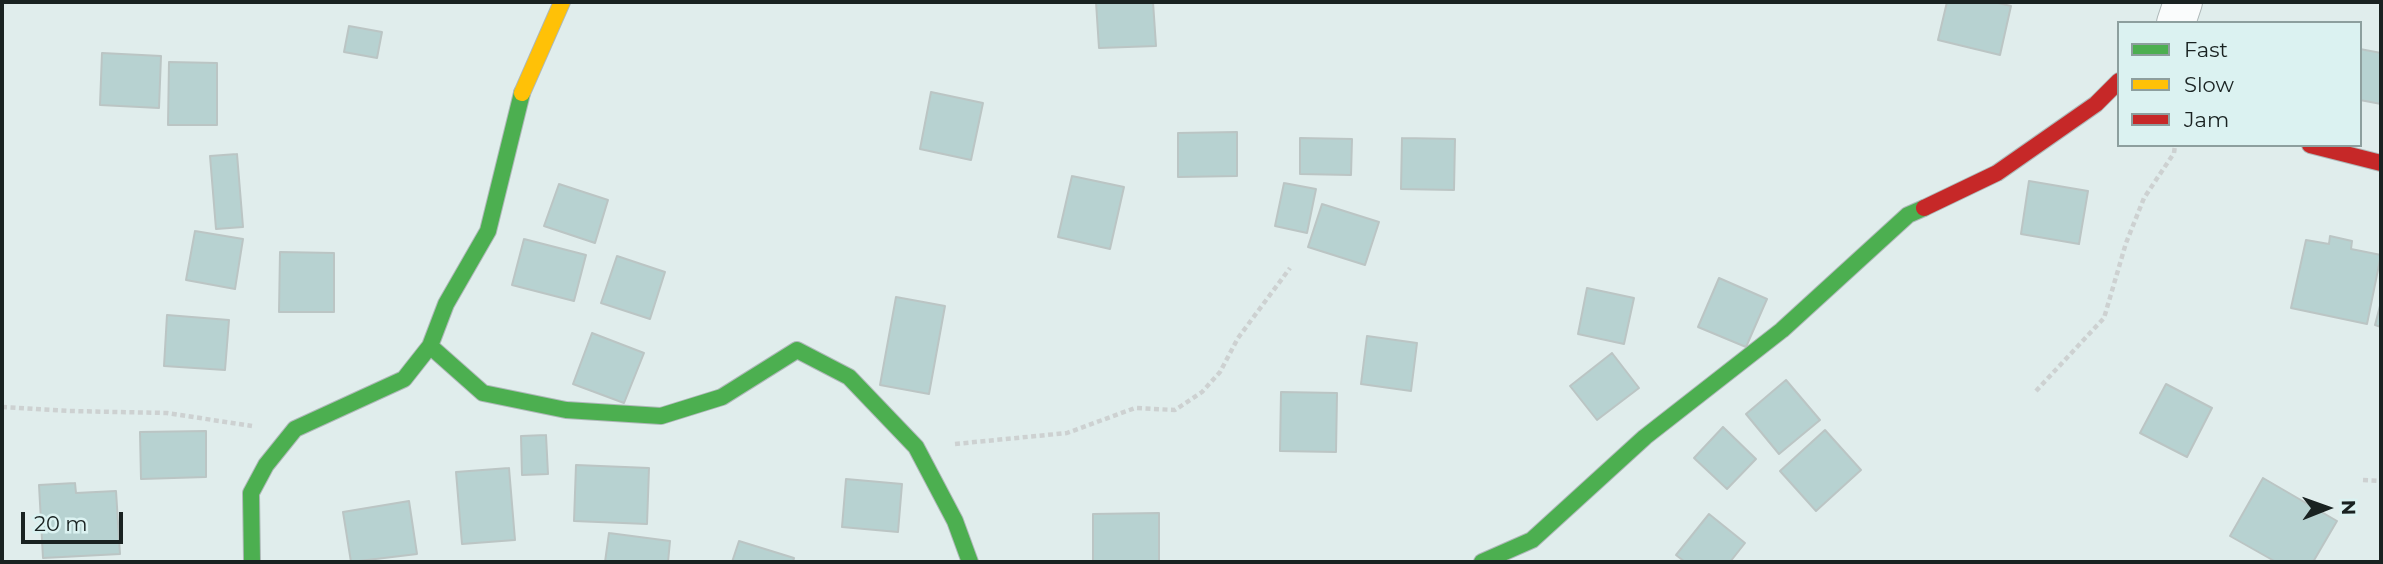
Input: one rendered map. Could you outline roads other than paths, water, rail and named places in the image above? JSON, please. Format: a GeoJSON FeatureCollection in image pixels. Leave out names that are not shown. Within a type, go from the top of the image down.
{"type":"FeatureCollection","features":[{"type":"Feature","properties":{"kind":"street"},"geometry":{"type":"LineString","coordinates":[[252,562],[251,494],[266,465],[295,429],[404,379],[430,346],[446,304],[488,231],[522,92],[562,2]]}},
{"type":"Feature","properties":{"kind":"street"},"geometry":{"type":"LineString","coordinates":[[1482,562],[1532,540],[1645,437],[1782,330],[1908,215],[1997,173],[2096,104],[2117,83]]}},
{"type":"Feature","properties":{"kind":"street"},"geometry":{"type":"LineString","coordinates":[[2318,147],[2381,163]]}},
{"type":"Feature","properties":{"kind":"street"},"geometry":{"type":"LineString","coordinates":[[430,346],[483,393],[566,410],[662,416],[722,397],[797,349],[849,377],[916,447],[955,521],[970,562]]}}]}
